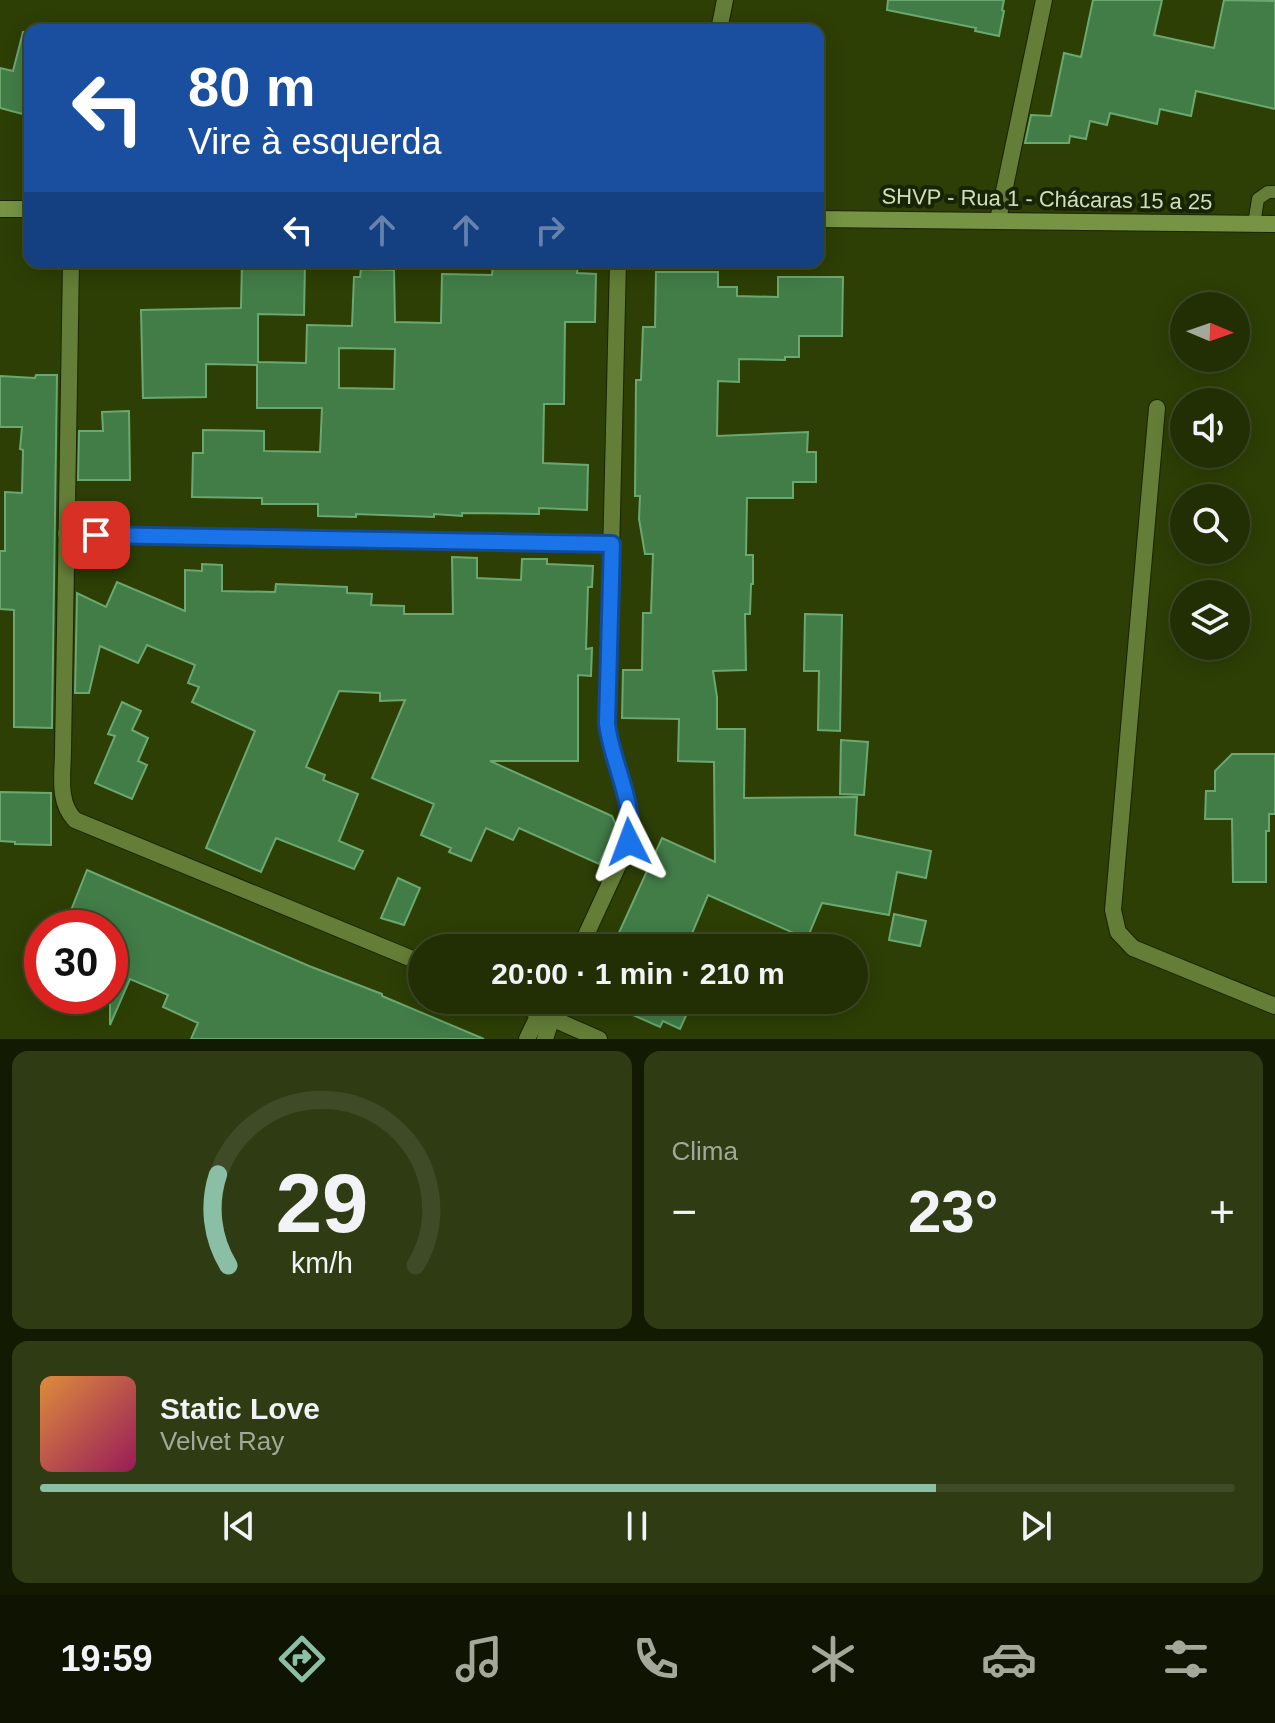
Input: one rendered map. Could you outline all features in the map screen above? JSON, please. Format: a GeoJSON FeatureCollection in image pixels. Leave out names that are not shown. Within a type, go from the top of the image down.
{"type":"FeatureCollection","features":[{"type":"Feature","properties":{"kind":"street"},"geometry":{"type":"LineString","coordinates":[[720,24],[725,0]]}},
{"type":"Feature","properties":{"kind":"street"},"geometry":{"type":"LineString","coordinates":[[998,220],[1044,0]]}},
{"type":"Feature","properties":{"kind":"street"},"geometry":{"type":"LineString","coordinates":[[0,209],[24,209]]}},
{"type":"Feature","properties":{"kind":"street","name":"SHVP - Rua 1 - Chácaras 15 a 25"},"geometry":{"type":"LineString","coordinates":[[824,219],[1275,224]]}},
{"type":"Feature","properties":{"kind":"street"},"geometry":{"type":"LineString","coordinates":[[71,268],[63,801],[67,812],[75,820],[408,957]]}},
{"type":"Feature","properties":{"kind":"street"},"geometry":{"type":"LineString","coordinates":[[586,934],[629,842],[630,833],[630,815],[609,741],[607,723],[618,268]]}},
{"type":"Feature","properties":{"kind":"street"},"geometry":{"type":"LineString","coordinates":[[1157,408],[1113,910],[1118,932],[1133,948],[1181,965],[1275,1006]]}},
{"type":"Feature","properties":{"kind":"street"},"geometry":{"type":"LineString","coordinates":[[66,534],[612,544]]}},
{"type":"Feature","properties":{"kind":"street"},"geometry":{"type":"LineString","coordinates":[[527,1039],[546,1014]]}},
{"type":"Feature","properties":{"kind":"street"},"geometry":{"type":"LineString","coordinates":[[545,1039],[549,1014]]}},
{"type":"Feature","properties":{"kind":"street"},"geometry":{"type":"LineString","coordinates":[[559,1014],[599,1039]]}},
{"type":"Feature","properties":{"kind":"lane"},"geometry":{"type":"LineString","coordinates":[[1254,224],[1258,199],[1268,192],[1275,192]]}},
{"type":"Feature","properties":{"kind":"building"},"geometry":{"type":"Polygon","coordinates":[[[888,0],[1004,0],[999,36],[975,31],[976,28],[887,10],[888,0]]]}},
{"type":"Feature","properties":{"kind":"building"},"geometry":{"type":"Polygon","coordinates":[[[1093,0],[1162,0],[1154,35],[1214,48],[1224,0],[1275,1],[1275,109],[1196,91],[1191,116],[1160,109],[1157,124],[1110,113],[1107,125],[1090,121],[1086,139],[1070,136],[1069,143],[1025,143],[1031,115],[1051,116],[1064,53],[1081,57],[1093,0]]]}},
{"type":"Feature","properties":{"kind":"building"},"geometry":{"type":"Polygon","coordinates":[[[24,32],[24,114],[0,108],[0,68],[13,71],[24,32]]]}},
{"type":"Feature","properties":{"kind":"building"},"geometry":{"type":"Polygon","coordinates":[[[242,268],[305,268],[304,315],[258,314],[258,362],[306,363],[307,325],[352,326],[354,277],[360,277],[361,269],[394,270],[395,322],[441,323],[442,274],[492,275],[493,268],[577,268],[577,273],[596,274],[595,322],[565,322],[564,404],[544,404],[543,463],[588,465],[587,510],[539,508],[539,514],[462,513],[462,516],[434,514],[434,517],[318,516],[318,504],[262,504],[262,498],[192,497],[193,453],[203,453],[203,430],[264,431],[264,451],[320,452],[322,408],[257,408],[257,365],[206,364],[206,397],[143,398],[141,310],[241,308],[242,268]],[[339,348],[339,388],[394,389],[395,349],[339,348]]]}},
{"type":"Feature","properties":{"kind":"building"},"geometry":{"type":"Polygon","coordinates":[[[656,272],[718,272],[718,287],[737,287],[737,296],[778,297],[778,277],[843,277],[842,336],[799,336],[799,357],[785,357],[785,360],[739,359],[739,382],[718,381],[717,436],[808,432],[807,452],[816,452],[816,482],[793,482],[793,498],[747,498],[746,555],[753,555],[753,584],[750,614],[745,614],[746,670],[713,671],[717,729],[745,729],[744,798],[857,797],[855,835],[931,851],[926,878],[897,872],[889,915],[822,903],[809,934],[796,934],[708,895],[692,934],[618,934],[662,838],[715,862],[714,762],[678,761],[679,719],[622,718],[623,670],[642,670],[643,613],[651,613],[653,554],[645,554],[639,519],[640,496],[635,496],[636,380],[641,380],[643,327],[655,327],[656,272]]]}},
{"type":"Feature","properties":{"kind":"building"},"geometry":{"type":"Polygon","coordinates":[[[36,375],[57,375],[52,728],[14,727],[14,610],[0,609],[0,551],[5,551],[5,492],[22,493],[23,450],[20,449],[22,427],[0,427],[0,376],[35,378],[36,375]]]}},
{"type":"Feature","properties":{"kind":"building"},"geometry":{"type":"Polygon","coordinates":[[[129,411],[130,480],[78,480],[79,431],[103,431],[102,412],[129,411]]]}},
{"type":"Feature","properties":{"kind":"building"},"geometry":{"type":"Polygon","coordinates":[[[452,557],[477,558],[477,578],[521,580],[522,559],[547,559],[547,564],[593,566],[592,587],[588,587],[586,649],[592,648],[591,676],[578,675],[578,761],[490,761],[612,816],[617,827],[599,864],[519,828],[513,840],[486,828],[471,861],[421,835],[434,804],[372,778],[405,700],[380,701],[380,693],[339,691],[306,767],[325,775],[323,780],[358,794],[339,841],[363,851],[354,869],[276,838],[261,872],[206,848],[255,731],[192,702],[199,687],[188,683],[195,665],[147,645],[138,663],[100,646],[89,693],[75,693],[77,593],[106,607],[117,582],[185,611],[185,570],[202,571],[202,564],[222,565],[222,591],[275,592],[276,584],[347,587],[347,593],[372,594],[371,605],[404,606],[404,614],[453,614],[452,557]]]}},
{"type":"Feature","properties":{"kind":"building"},"geometry":{"type":"Polygon","coordinates":[[[805,614],[842,615],[840,731],[818,730],[819,671],[804,671],[805,614]]]}},
{"type":"Feature","properties":{"kind":"building"},"geometry":{"type":"Polygon","coordinates":[[[122,702],[141,711],[132,730],[148,738],[138,761],[147,765],[132,799],[95,783],[115,736],[108,734],[122,702]]]}},
{"type":"Feature","properties":{"kind":"building"},"geometry":{"type":"Polygon","coordinates":[[[841,740],[868,742],[864,795],[840,794],[841,740]]]}},
{"type":"Feature","properties":{"kind":"building"},"geometry":{"type":"Polygon","coordinates":[[[1232,754],[1275,754],[1275,814],[1269,814],[1269,831],[1266,831],[1266,882],[1233,882],[1232,819],[1205,819],[1206,791],[1215,791],[1215,771],[1232,754]]]}},
{"type":"Feature","properties":{"kind":"building"},"geometry":{"type":"Polygon","coordinates":[[[0,792],[51,793],[51,845],[0,841],[0,792]]]}},
{"type":"Feature","properties":{"kind":"building"},"geometry":{"type":"Polygon","coordinates":[[[87,870],[309,966],[382,994],[408,1007],[408,1014],[425,1014],[484,1039],[191,1039],[198,1023],[163,1007],[168,995],[130,979],[128,984],[128,910],[71,910],[87,870]]]}},
{"type":"Feature","properties":{"kind":"building"},"geometry":{"type":"Polygon","coordinates":[[[398,878],[420,888],[404,925],[381,918],[398,878]]]}},
{"type":"Feature","properties":{"kind":"building"},"geometry":{"type":"Polygon","coordinates":[[[894,914],[926,921],[920,946],[889,940],[894,914]]]}},
{"type":"Feature","properties":{"kind":"building"},"geometry":{"type":"Polygon","coordinates":[[[631,1014],[687,1014],[680,1029],[663,1021],[660,1027],[631,1014]]]}},
{"type":"Feature","properties":{"kind":"route"},"geometry":{"type":"LineString","coordinates":[[96,535],[612,544],[607,723],[609,741],[630,815],[629,842]]}}]}
